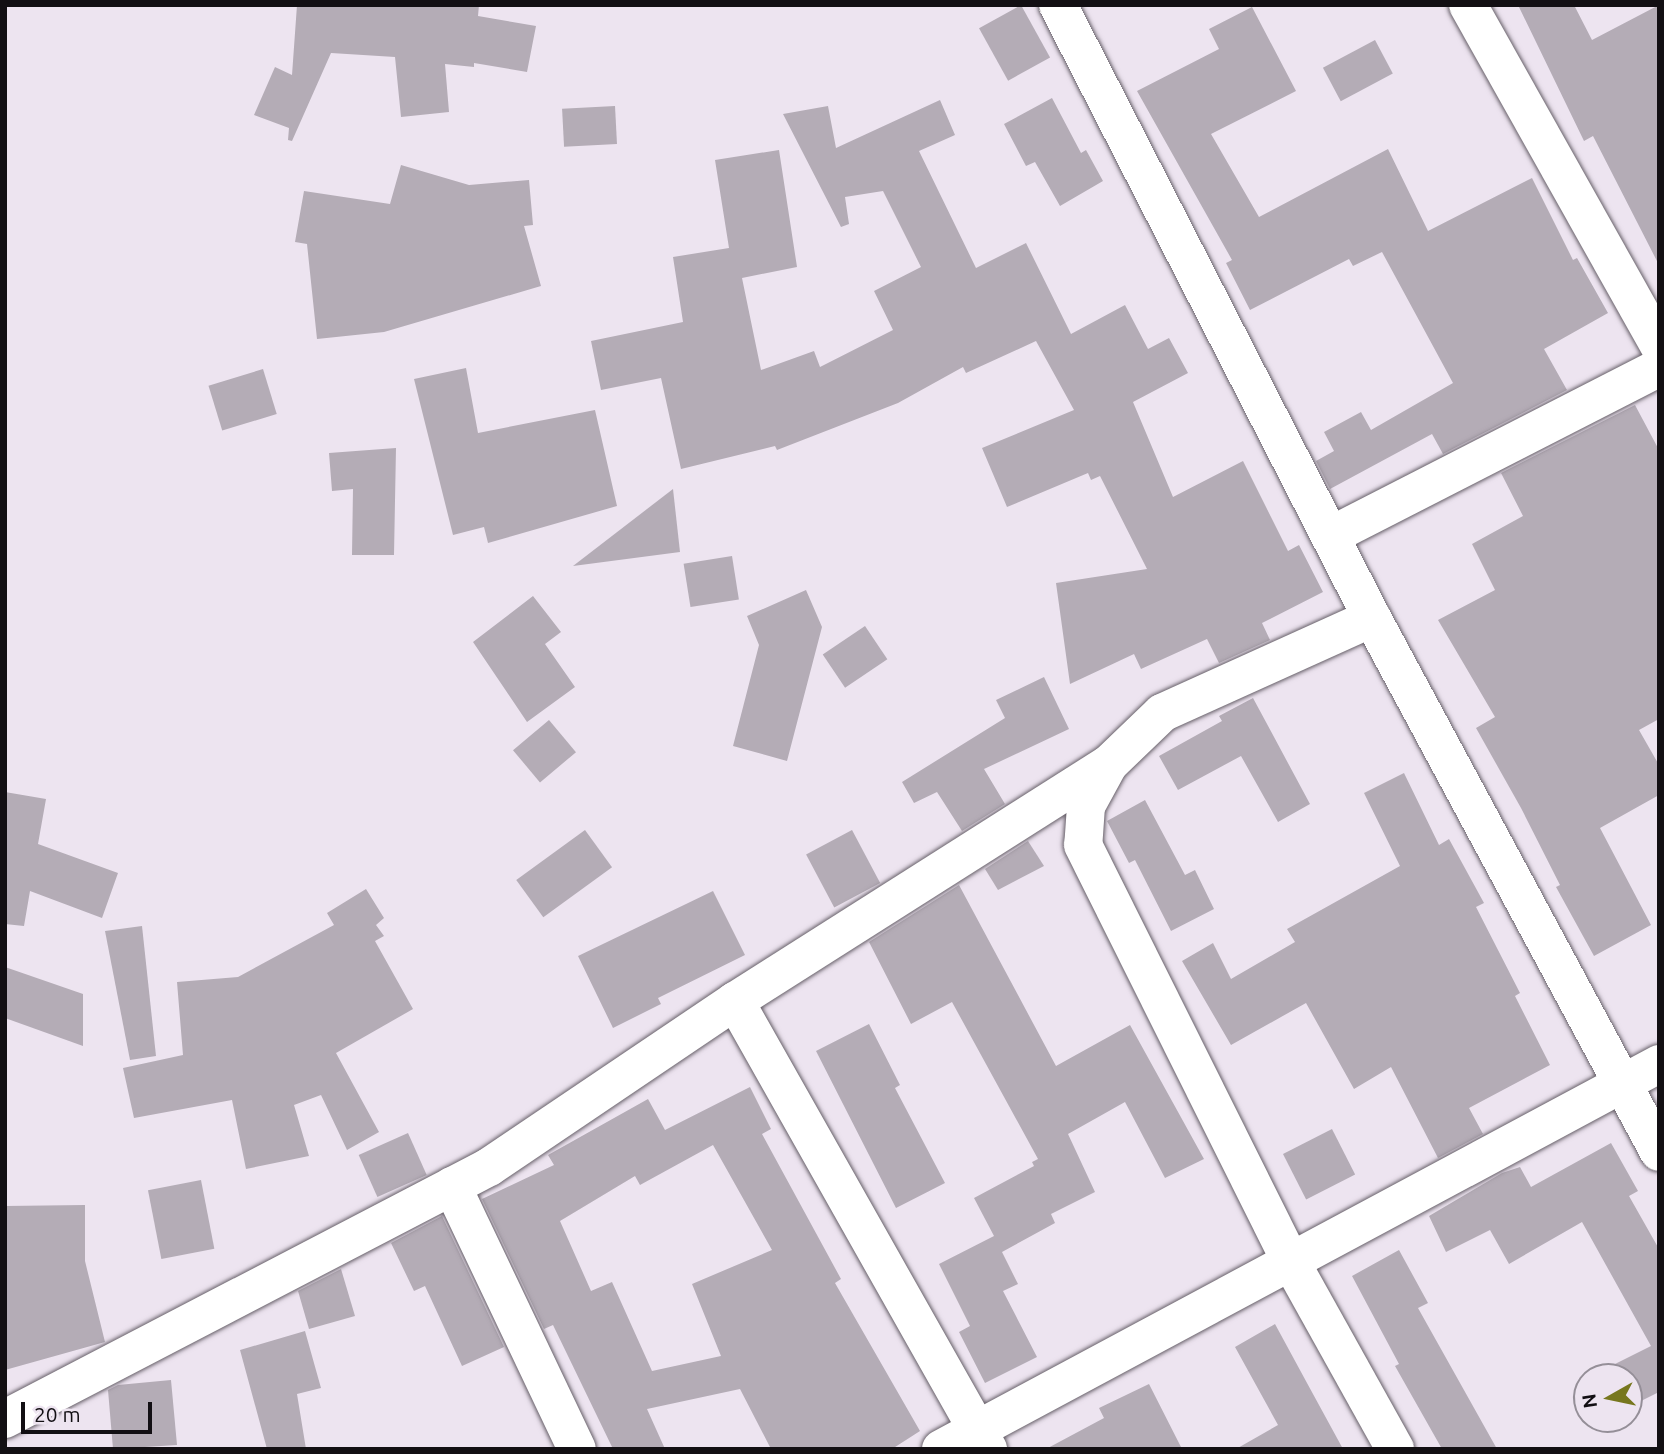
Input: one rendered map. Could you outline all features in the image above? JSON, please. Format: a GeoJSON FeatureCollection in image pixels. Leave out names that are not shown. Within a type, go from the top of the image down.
{"type":"FeatureCollection","features":[{"type":"Feature","properties":{"kind":"street"},"geometry":{"type":"LineString","coordinates":[[1058,5],[1332,535],[1372,618],[1659,1152]]}},
{"type":"Feature","properties":{"kind":"street"},"geometry":{"type":"LineString","coordinates":[[1468,5],[1659,345]]}},
{"type":"Feature","properties":{"kind":"street"},"geometry":{"type":"LineString","coordinates":[[1332,535],[1659,368]]}},
{"type":"Feature","properties":{"kind":"street"},"geometry":{"type":"LineString","coordinates":[[5,1419],[489,1167],[734,1001],[1109,764],[1162,713],[1372,618]]}},
{"type":"Feature","properties":{"kind":"street"},"geometry":{"type":"LineString","coordinates":[[1109,764],[1086,806],[1083,845],[1291,1262],[1395,1449]]}},
{"type":"Feature","properties":{"kind":"street"},"geometry":{"type":"LineString","coordinates":[[734,1001],[983,1439]]}},
{"type":"Feature","properties":{"kind":"street"},"geometry":{"type":"LineString","coordinates":[[941,1449],[983,1439],[1291,1262],[1659,1064]]}},
{"type":"Feature","properties":{"kind":"street"},"geometry":{"type":"LineString","coordinates":[[452,1186],[577,1449]]}},
{"type":"Feature","properties":{"kind":"building"},"geometry":{"type":"Polygon","coordinates":[[[297,5],[479,5],[478,16],[536,26],[527,72],[474,63],[474,67],[445,64],[449,112],[401,117],[395,57],[331,53],[292,141],[288,140],[289,128],[254,115],[275,67],[292,75],[297,5]]]}},
{"type":"Feature","properties":{"kind":"building"},"geometry":{"type":"Polygon","coordinates":[[[1021,5],[1050,57],[1008,81],[979,28],[1021,5]]]}},
{"type":"Feature","properties":{"kind":"building"},"geometry":{"type":"Polygon","coordinates":[[[1518,5],[1574,5],[1592,40],[1659,5],[1659,265],[1593,136],[1584,141],[1518,5]]]}},
{"type":"Feature","properties":{"kind":"building"},"geometry":{"type":"Polygon","coordinates":[[[1252,7],[1296,91],[1211,134],[1259,217],[1388,149],[1428,231],[1532,178],[1573,260],[1577,258],[1608,313],[1544,349],[1567,390],[1443,454],[1432,434],[1330,489],[1316,461],[1334,451],[1324,432],[1361,412],[1371,430],[1453,383],[1382,252],[1353,266],[1349,259],[1250,310],[1226,263],[1232,260],[1137,91],[1219,49],[1209,29],[1252,7]]]}},
{"type":"Feature","properties":{"kind":"building"},"geometry":{"type":"Polygon","coordinates":[[[1375,40],[1393,74],[1341,101],[1323,68],[1375,40]]]}},
{"type":"Feature","properties":{"kind":"building"},"geometry":{"type":"Polygon","coordinates":[[[1052,98],[1081,153],[1086,150],[1103,181],[1060,206],[1035,162],[1026,166],[1004,124],[1052,98]]]}},
{"type":"Feature","properties":{"kind":"building"},"geometry":{"type":"Polygon","coordinates":[[[940,100],[955,135],[919,151],[976,268],[1026,243],[1071,334],[1125,305],[1148,349],[1169,338],[1188,373],[1133,402],[1173,497],[1243,461],[1288,551],[1299,545],[1323,592],[1262,623],[1270,640],[1219,663],[1207,639],[1141,669],[1134,654],[1070,684],[1056,583],[1147,569],[1100,476],[1091,480],[1088,473],[1007,507],[982,448],[1074,410],[1036,341],[966,373],[963,367],[898,403],[777,450],[775,446],[681,469],[661,378],[601,390],[591,341],[683,322],[673,257],[729,248],[715,160],[779,150],[797,267],[742,278],[761,370],[814,351],[820,367],[893,330],[874,291],[921,267],[883,191],[845,197],[849,224],[841,227],[783,114],[828,106],[836,148],[940,100]]]}},
{"type":"Feature","properties":{"kind":"building"},"geometry":{"type":"Polygon","coordinates":[[[615,106],[617,144],[564,147],[562,109],[615,106]]]}},
{"type":"Feature","properties":{"kind":"building"},"geometry":{"type":"Polygon","coordinates":[[[401,165],[469,185],[529,180],[533,225],[524,226],[541,286],[384,332],[317,339],[307,244],[295,242],[304,191],[390,204],[401,165]]]}},
{"type":"Feature","properties":{"kind":"building"},"geometry":{"type":"Polygon","coordinates":[[[466,368],[478,433],[595,410],[617,506],[488,543],[484,527],[453,535],[414,379],[466,368]]]}},
{"type":"Feature","properties":{"kind":"building"},"geometry":{"type":"Polygon","coordinates":[[[263,369],[277,414],[222,431],[208,386],[263,369]]]}},
{"type":"Feature","properties":{"kind":"building"},"geometry":{"type":"Polygon","coordinates":[[[1635,405],[1659,450],[1659,719],[1639,730],[1659,765],[1659,795],[1600,828],[1651,925],[1594,956],[1556,887],[1560,885],[1521,808],[1476,728],[1495,717],[1438,620],[1495,590],[1472,544],[1523,516],[1501,473],[1635,405]]]}},
{"type":"Feature","properties":{"kind":"building"},"geometry":{"type":"Polygon","coordinates":[[[396,448],[394,555],[352,555],[353,489],[332,491],[329,453],[396,448]]]}},
{"type":"Feature","properties":{"kind":"building"},"geometry":{"type":"Polygon","coordinates":[[[673,489],[680,552],[573,566],[673,489]]]}},
{"type":"Feature","properties":{"kind":"building"},"geometry":{"type":"Polygon","coordinates":[[[732,556],[739,599],[690,607],[684,564],[732,556]]]}},
{"type":"Feature","properties":{"kind":"building"},"geometry":{"type":"Polygon","coordinates":[[[806,590],[822,627],[787,761],[733,746],[759,645],[747,616],[806,590]]]}},
{"type":"Feature","properties":{"kind":"building"},"geometry":{"type":"Polygon","coordinates":[[[533,596],[561,632],[545,644],[575,687],[527,722],[473,642],[533,596]]]}},
{"type":"Feature","properties":{"kind":"building"},"geometry":{"type":"Polygon","coordinates":[[[865,626],[887,659],[845,688],[823,655],[865,626]]]}},
{"type":"Feature","properties":{"kind":"building"},"geometry":{"type":"Polygon","coordinates":[[[1044,677],[1069,729],[984,769],[1005,804],[962,831],[937,792],[914,803],[902,782],[1005,718],[996,700],[1044,677]]]}},
{"type":"Feature","properties":{"kind":"building"},"geometry":{"type":"Polygon","coordinates":[[[1253,698],[1310,804],[1278,822],[1241,756],[1178,790],[1159,756],[1222,721],[1219,716],[1253,698]]]}},
{"type":"Feature","properties":{"kind":"building"},"geometry":{"type":"Polygon","coordinates":[[[549,720],[576,752],[540,782],[513,750],[549,720]]]}},
{"type":"Feature","properties":{"kind":"building"},"geometry":{"type":"Polygon","coordinates":[[[1404,773],[1439,845],[1449,839],[1484,903],[1476,907],[1520,993],[1515,996],[1550,1065],[1469,1108],[1483,1134],[1438,1158],[1391,1067],[1354,1089],[1306,1003],[1231,1045],[1182,961],[1213,943],[1231,979],[1295,942],[1287,929],[1400,866],[1364,793],[1404,773]]]}},
{"type":"Feature","properties":{"kind":"building"},"geometry":{"type":"Polygon","coordinates":[[[5,792],[46,799],[38,844],[118,873],[102,918],[30,891],[24,926],[5,924],[5,792]]]}},
{"type":"Feature","properties":{"kind":"building"},"geometry":{"type":"Polygon","coordinates":[[[1145,800],[1185,875],[1195,870],[1214,909],[1171,931],[1135,860],[1129,863],[1107,821],[1145,800]]]}},
{"type":"Feature","properties":{"kind":"building"},"geometry":{"type":"Polygon","coordinates":[[[585,830],[612,867],[543,917],[516,880],[585,830]]]}},
{"type":"Feature","properties":{"kind":"building"},"geometry":{"type":"Polygon","coordinates":[[[852,830],[880,883],[834,907],[806,854],[852,830]]]}},
{"type":"Feature","properties":{"kind":"building"},"geometry":{"type":"Polygon","coordinates":[[[1028,841],[1044,866],[998,890],[985,869],[1028,841]]]}},
{"type":"Feature","properties":{"kind":"building"},"geometry":{"type":"Polygon","coordinates":[[[959,885],[1056,1066],[1130,1025],[1204,1159],[1165,1178],[1125,1102],[1068,1134],[1095,1192],[1051,1214],[1055,1223],[1002,1252],[1018,1284],[1003,1291],[1037,1357],[985,1383],[959,1332],[970,1326],[939,1264],[994,1236],[974,1198],[1034,1166],[1032,1162],[1038,1159],[952,1002],[911,1024],[869,942],[959,885]]]}},
{"type":"Feature","properties":{"kind":"building"},"geometry":{"type":"Polygon","coordinates":[[[366,889],[384,918],[376,925],[384,936],[375,941],[413,1009],[336,1053],[379,1132],[347,1150],[321,1095],[294,1105],[309,1156],[246,1169],[232,1100],[134,1118],[123,1068],[183,1055],[177,982],[238,977],[334,925],[327,913],[366,889]]]}},
{"type":"Feature","properties":{"kind":"building"},"geometry":{"type":"Polygon","coordinates":[[[713,891],[745,955],[658,998],[661,1004],[613,1028],[578,956],[713,891]]]}},
{"type":"Feature","properties":{"kind":"building"},"geometry":{"type":"Polygon","coordinates":[[[142,926],[156,1056],[130,1060],[105,931],[142,926]]]}},
{"type":"Feature","properties":{"kind":"building"},"geometry":{"type":"Polygon","coordinates":[[[5,967],[83,994],[83,1046],[5,1018],[5,967]]]}},
{"type":"Feature","properties":{"kind":"building"},"geometry":{"type":"Polygon","coordinates":[[[869,1024],[900,1085],[895,1088],[945,1183],[896,1208],[816,1051],[869,1024]]]}},
{"type":"Feature","properties":{"kind":"building"},"geometry":{"type":"Polygon","coordinates":[[[750,1087],[771,1129],[762,1134],[841,1279],[835,1283],[920,1431],[892,1449],[771,1449],[740,1389],[647,1409],[665,1449],[613,1449],[553,1325],[544,1329],[482,1199],[554,1165],[548,1155],[648,1099],[665,1130],[750,1087]],[[713,1145],[640,1185],[635,1176],[560,1221],[591,1291],[612,1282],[652,1371],[721,1356],[692,1284],[772,1250],[713,1145]]]}},
{"type":"Feature","properties":{"kind":"building"},"geometry":{"type":"Polygon","coordinates":[[[1332,1129],[1355,1174],[1306,1199],[1283,1154],[1332,1129]]]}},
{"type":"Feature","properties":{"kind":"building"},"geometry":{"type":"Polygon","coordinates":[[[408,1133],[427,1175],[377,1197],[359,1155],[408,1133]]]}},
{"type":"Feature","properties":{"kind":"building"},"geometry":{"type":"Polygon","coordinates":[[[1611,1143],[1638,1191],[1629,1196],[1659,1249],[1659,1392],[1643,1400],[1643,1363],[1617,1363],[1651,1346],[1582,1222],[1509,1264],[1490,1230],[1446,1252],[1429,1216],[1502,1173],[1520,1167],[1531,1187],[1611,1143]]]}},
{"type":"Feature","properties":{"kind":"building"},"geometry":{"type":"Polygon","coordinates":[[[201,1180],[214,1249],[161,1259],[148,1190],[201,1180]]]}},
{"type":"Feature","properties":{"kind":"building"},"geometry":{"type":"Polygon","coordinates":[[[85,1205],[85,1261],[105,1342],[5,1370],[5,1206],[85,1205]]]}},
{"type":"Feature","properties":{"kind":"building"},"geometry":{"type":"Polygon","coordinates":[[[442,1216],[504,1347],[462,1366],[425,1286],[414,1291],[391,1243],[442,1216]]]}},
{"type":"Feature","properties":{"kind":"building"},"geometry":{"type":"Polygon","coordinates":[[[1399,1250],[1428,1303],[1418,1308],[1497,1449],[1442,1449],[1395,1366],[1399,1364],[1352,1276],[1399,1250]]]}},
{"type":"Feature","properties":{"kind":"building"},"geometry":{"type":"Polygon","coordinates":[[[341,1269],[355,1316],[309,1329],[298,1291],[341,1269]]]}},
{"type":"Feature","properties":{"kind":"building"},"geometry":{"type":"Polygon","coordinates":[[[1275,1324],[1343,1449],[1236,1449],[1278,1425],[1235,1347],[1275,1324]]]}},
{"type":"Feature","properties":{"kind":"building"},"geometry":{"type":"Polygon","coordinates":[[[305,1331],[321,1388],[297,1394],[306,1449],[267,1449],[240,1350],[305,1331]]]}},
{"type":"Feature","properties":{"kind":"building"},"geometry":{"type":"Polygon","coordinates":[[[171,1380],[177,1445],[113,1449],[108,1390],[118,1385],[171,1380]]]}},
{"type":"Feature","properties":{"kind":"building"},"geometry":{"type":"Polygon","coordinates":[[[1149,1384],[1182,1449],[1046,1449],[1104,1418],[1099,1408],[1149,1384]]]}}]}
